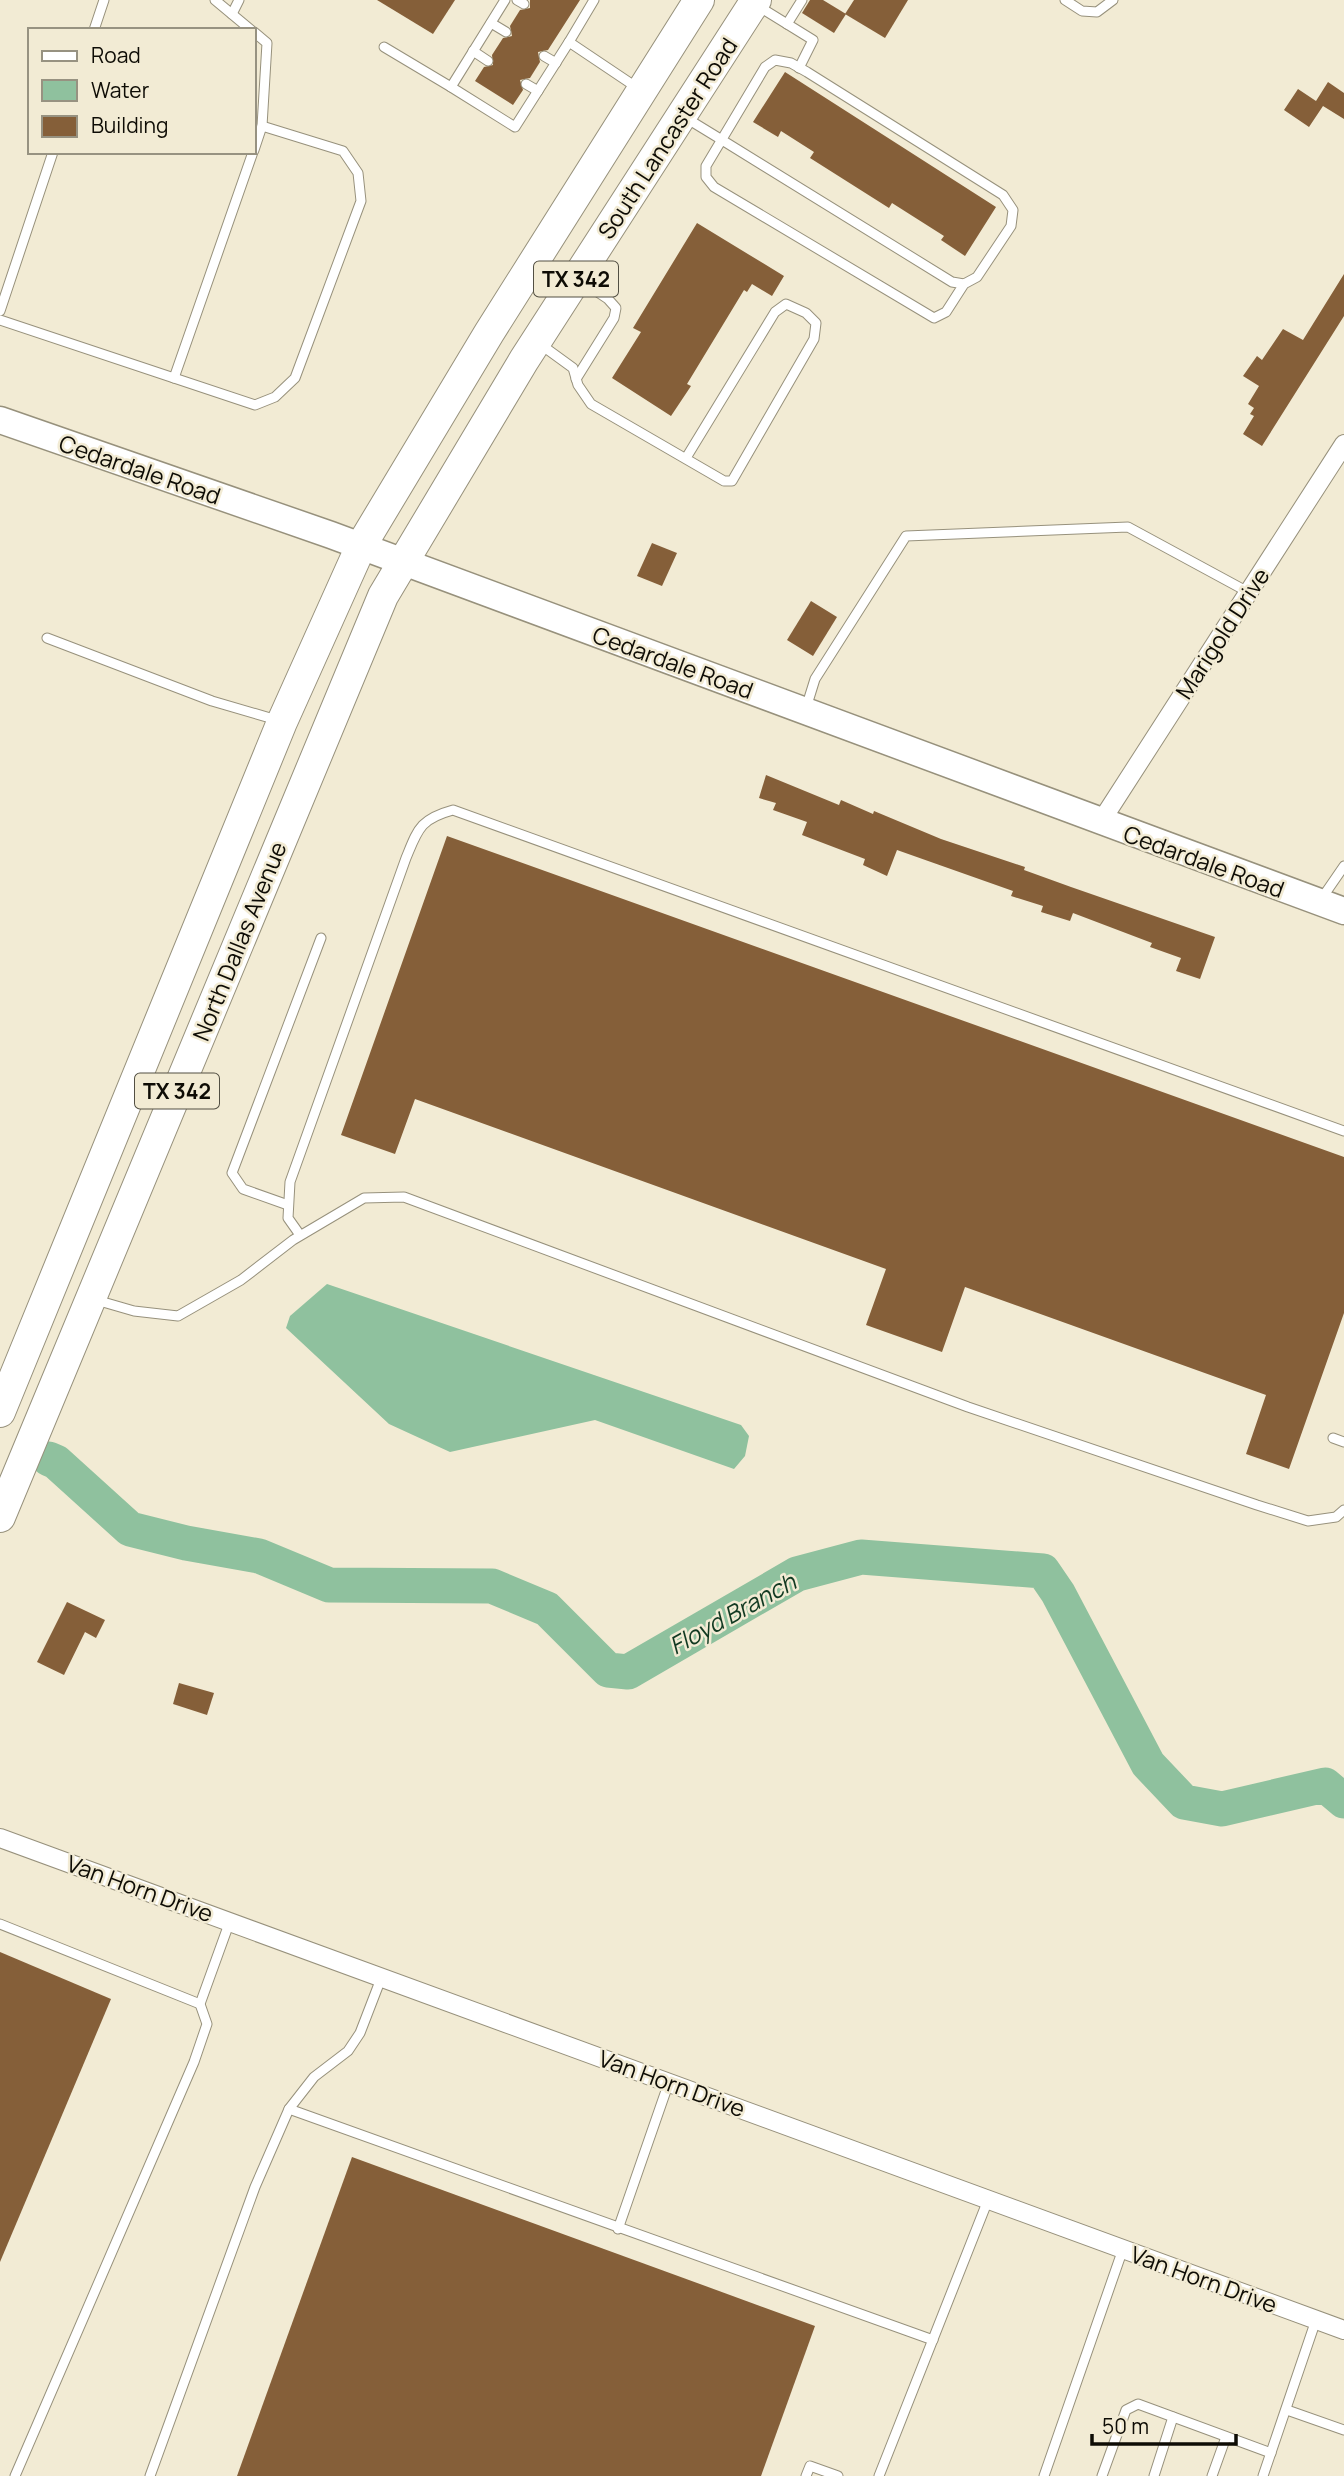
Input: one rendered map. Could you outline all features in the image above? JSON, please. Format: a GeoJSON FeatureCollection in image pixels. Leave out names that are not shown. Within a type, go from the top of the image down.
{"type":"FeatureCollection","features":[{"type":"Feature","properties":{"kind":"main road","name":"South Lancaster Road"},"geometry":{"type":"LineString","coordinates":[[361,546],[489,333],[699,0]]}},
{"type":"Feature","properties":{"kind":"main road","name":"South Lancaster Road"},"geometry":{"type":"LineString","coordinates":[[401,562],[536,341],[754,2]]}},
{"type":"Feature","properties":{"kind":"main road","name":"North Dallas Avenue"},"geometry":{"type":"LineString","coordinates":[[0,1412],[282,722],[361,546]]}},
{"type":"Feature","properties":{"kind":"main road","name":"North Dallas Avenue"},"geometry":{"type":"LineString","coordinates":[[0,1517],[342,692],[383,596],[401,562]]}},
{"type":"Feature","properties":{"kind":"main road"},"geometry":{"type":"LineString","coordinates":[[54,1285],[91,1299]]}},
{"type":"Feature","properties":{"kind":"street","name":"Cedardale Road"},"geometry":{"type":"LineString","coordinates":[[0,420],[361,546],[805,710],[1100,823],[1344,911]]}},
{"type":"Feature","properties":{"kind":"street","name":"Marigold Drive"},"geometry":{"type":"LineString","coordinates":[[1100,823],[1344,444]]}},
{"type":"Feature","properties":{"kind":"street","name":"Van Horn Drive"},"geometry":{"type":"LineString","coordinates":[[0,1838],[1344,2330]]}},
{"type":"Feature","properties":{"kind":"lane"},"geometry":{"type":"LineString","coordinates":[[95,28],[104,0]]}},
{"type":"Feature","properties":{"kind":"lane"},"geometry":{"type":"LineString","coordinates":[[215,0],[248,28]]}},
{"type":"Feature","properties":{"kind":"lane"},"geometry":{"type":"LineString","coordinates":[[232,14],[239,0]]}},
{"type":"Feature","properties":{"kind":"lane"},"geometry":{"type":"LineString","coordinates":[[451,88],[505,0]]}},
{"type":"Feature","properties":{"kind":"lane"},"geometry":{"type":"LineString","coordinates":[[787,24],[802,0]]}},
{"type":"Feature","properties":{"kind":"lane"},"geometry":{"type":"LineString","coordinates":[[1065,0],[1082,11],[1097,12],[1113,0]]}},
{"type":"Feature","properties":{"kind":"lane"},"geometry":{"type":"LineString","coordinates":[[754,2],[813,40],[799,68]]}},
{"type":"Feature","properties":{"kind":"lane"},"geometry":{"type":"LineString","coordinates":[[384,47],[515,127],[592,4],[578,3]]}},
{"type":"Feature","properties":{"kind":"lane"},"geometry":{"type":"LineString","coordinates":[[491,23],[506,32]]}},
{"type":"Feature","properties":{"kind":"lane"},"geometry":{"type":"LineString","coordinates":[[562,28],[571,39],[641,90]]}},
{"type":"Feature","properties":{"kind":"lane"},"geometry":{"type":"LineString","coordinates":[[256,34],[267,43],[262,126],[256,143]]}},
{"type":"Feature","properties":{"kind":"lane"},"geometry":{"type":"LineString","coordinates":[[473,51],[488,61]]}},
{"type":"Feature","properties":{"kind":"lane"},"geometry":{"type":"LineString","coordinates":[[544,56],[556,63]]}},
{"type":"Feature","properties":{"kind":"lane"},"geometry":{"type":"LineString","coordinates":[[775,60],[799,68],[1003,195],[1013,210],[1011,226],[977,277],[964,284],[946,312],[934,318],[918,311],[713,187],[706,177],[706,166],[765,66],[775,60]]}},
{"type":"Feature","properties":{"kind":"lane"},"geometry":{"type":"LineString","coordinates":[[526,84],[538,91]]}},
{"type":"Feature","properties":{"kind":"lane"},"geometry":{"type":"LineString","coordinates":[[681,115],[952,282],[964,284]]}},
{"type":"Feature","properties":{"kind":"lane"},"geometry":{"type":"LineString","coordinates":[[0,320],[255,405],[275,397],[295,378],[361,201],[358,173],[343,151],[262,126]]}},
{"type":"Feature","properties":{"kind":"lane"},"geometry":{"type":"LineString","coordinates":[[0,311],[52,154]]}},
{"type":"Feature","properties":{"kind":"lane"},"geometry":{"type":"LineString","coordinates":[[174,378],[252,154]]}},
{"type":"Feature","properties":{"kind":"lane"},"geometry":{"type":"LineString","coordinates":[[576,278],[608,299],[616,309],[614,318],[576,379]]}},
{"type":"Feature","properties":{"kind":"lane"},"geometry":{"type":"LineString","coordinates":[[536,341],[573,368],[576,379],[591,404],[724,481],[736,477],[814,339],[816,323],[806,313],[786,304],[775,312],[686,458]]}},
{"type":"Feature","properties":{"kind":"lane"},"geometry":{"type":"LineString","coordinates":[[805,710],[815,679],[906,536],[1128,527],[1248,592]]}},
{"type":"Feature","properties":{"kind":"lane"},"geometry":{"type":"LineString","coordinates":[[47,638],[212,701],[282,722]]}},
{"type":"Feature","properties":{"kind":"lane"},"geometry":{"type":"LineString","coordinates":[[300,1235],[288,1218],[290,1182],[405,858],[419,826],[435,815],[453,810],[1344,1131]]}},
{"type":"Feature","properties":{"kind":"lane"},"geometry":{"type":"LineString","coordinates":[[1318,902],[1344,866]]}},
{"type":"Feature","properties":{"kind":"lane"},"geometry":{"type":"LineString","coordinates":[[288,1205],[243,1189],[232,1173],[321,938]]}},
{"type":"Feature","properties":{"kind":"lane"},"geometry":{"type":"LineString","coordinates":[[91,1299],[134,1311],[178,1316],[241,1280],[300,1235],[364,1198],[404,1197],[968,1407],[1257,1505],[1308,1521],[1336,1517],[1344,1510]]}},
{"type":"Feature","properties":{"kind":"lane"},"geometry":{"type":"LineString","coordinates":[[1333,1438],[1344,1442]]}},
{"type":"Feature","properties":{"kind":"lane"},"geometry":{"type":"LineString","coordinates":[[15,2476],[194,2062],[207,2024],[200,2004],[230,1921]]}},
{"type":"Feature","properties":{"kind":"lane"},"geometry":{"type":"LineString","coordinates":[[0,1924],[200,2004]]}},
{"type":"Feature","properties":{"kind":"lane"},"geometry":{"type":"LineString","coordinates":[[150,2476],[255,2187],[289,2109],[314,2077],[348,2051],[382,1976]]}},
{"type":"Feature","properties":{"kind":"lane"},"geometry":{"type":"LineString","coordinates":[[618,2229],[669,2082]]}},
{"type":"Feature","properties":{"kind":"lane"},"geometry":{"type":"LineString","coordinates":[[289,2109],[933,2340]]}},
{"type":"Feature","properties":{"kind":"lane"},"geometry":{"type":"LineString","coordinates":[[879,2476],[988,2200]]}},
{"type":"Feature","properties":{"kind":"lane"},"geometry":{"type":"LineString","coordinates":[[1044,2476],[1123,2249]]}},
{"type":"Feature","properties":{"kind":"lane"},"geometry":{"type":"LineString","coordinates":[[1263,2476],[1316,2320]]}},
{"type":"Feature","properties":{"kind":"lane"},"geometry":{"type":"LineString","coordinates":[[1102,2476],[1126,2410],[1138,2403],[1271,2454]]}},
{"type":"Feature","properties":{"kind":"lane"},"geometry":{"type":"LineString","coordinates":[[1287,2410],[1344,2430]]}},
{"type":"Feature","properties":{"kind":"lane"},"geometry":{"type":"LineString","coordinates":[[1154,2476],[1173,2417]]}},
{"type":"Feature","properties":{"kind":"lane"},"geometry":{"type":"LineString","coordinates":[[1212,2476],[1226,2437]]}},
{"type":"Feature","properties":{"kind":"lane"},"geometry":{"type":"LineString","coordinates":[[806,2476],[810,2466],[838,2476]]}},
{"type":"Feature","properties":{"kind":"water"},"geometry":{"type":"Polygon","coordinates":[[[327,1284],[741,1425],[749,1436],[745,1456],[734,1469],[595,1420],[450,1452],[389,1424],[286,1328],[290,1316],[327,1284]]]}},
{"type":"Feature","properties":{"kind":"building"},"geometry":{"type":"Polygon","coordinates":[[[377,0],[455,0],[433,34],[377,0]]]}},
{"type":"Feature","properties":{"kind":"building"},"geometry":{"type":"Polygon","coordinates":[[[530,0],[580,0],[548,50],[538,52],[540,62],[530,78],[520,80],[523,90],[513,105],[475,81],[484,67],[493,65],[492,55],[503,38],[512,36],[510,26],[520,10],[530,8],[530,0]]]}},
{"type":"Feature","properties":{"kind":"building"},"geometry":{"type":"Polygon","coordinates":[[[810,0],[823,0],[846,14],[834,33],[802,13],[810,0]]]}},
{"type":"Feature","properties":{"kind":"building"},"geometry":{"type":"Polygon","coordinates":[[[854,0],[908,0],[885,38],[845,14],[854,0]]]}},
{"type":"Feature","properties":{"kind":"building"},"geometry":{"type":"Polygon","coordinates":[[[785,72],[996,207],[965,256],[941,240],[944,236],[892,203],[889,208],[810,158],[814,152],[781,131],[778,137],[753,122],[785,72]]]}},
{"type":"Feature","properties":{"kind":"building"},"geometry":{"type":"Polygon","coordinates":[[[1328,82],[1344,93],[1344,119],[1323,106],[1309,127],[1284,110],[1298,89],[1316,101],[1328,82]]]}},
{"type":"Feature","properties":{"kind":"building"},"geometry":{"type":"Polygon","coordinates":[[[697,223],[784,276],[772,296],[752,284],[747,292],[744,290],[687,384],[691,386],[671,416],[612,378],[641,332],[633,328],[697,223]]]}},
{"type":"Feature","properties":{"kind":"building"},"geometry":{"type":"Polygon","coordinates":[[[1344,274],[1344,316],[1262,446],[1243,434],[1254,416],[1250,414],[1254,408],[1248,404],[1259,386],[1243,376],[1257,356],[1262,360],[1283,329],[1303,340],[1344,274]]]}},
{"type":"Feature","properties":{"kind":"building"},"geometry":{"type":"Polygon","coordinates":[[[652,543],[677,553],[662,586],[637,576],[652,543]]]}},
{"type":"Feature","properties":{"kind":"building"},"geometry":{"type":"Polygon","coordinates":[[[811,601],[837,617],[813,656],[787,640],[811,601]]]}},
{"type":"Feature","properties":{"kind":"building"},"geometry":{"type":"Polygon","coordinates":[[[766,775],[839,805],[841,800],[873,814],[874,811],[941,839],[1025,867],[1024,870],[1215,937],[1200,979],[1176,971],[1181,958],[1150,947],[1152,943],[1073,913],[1070,921],[1041,912],[1043,906],[1011,896],[1013,891],[897,850],[887,876],[863,865],[865,859],[802,835],[807,822],[773,810],[776,803],[759,798],[766,775]]]}},
{"type":"Feature","properties":{"kind":"building"},"geometry":{"type":"Polygon","coordinates":[[[447,836],[1344,1157],[1344,1313],[1289,1469],[1246,1454],[1266,1395],[965,1287],[942,1352],[866,1325],[886,1269],[415,1099],[395,1154],[341,1135],[447,836]]]}},
{"type":"Feature","properties":{"kind":"building"},"geometry":{"type":"Polygon","coordinates":[[[67,1602],[105,1620],[96,1638],[85,1632],[64,1675],[37,1662],[67,1602]]]}},
{"type":"Feature","properties":{"kind":"building"},"geometry":{"type":"Polygon","coordinates":[[[179,1683],[214,1693],[207,1715],[173,1704],[179,1683]]]}},
{"type":"Feature","properties":{"kind":"building"},"geometry":{"type":"Polygon","coordinates":[[[0,1952],[111,1999],[0,2262],[0,1952]]]}},
{"type":"Feature","properties":{"kind":"building"},"geometry":{"type":"Polygon","coordinates":[[[352,2157],[815,2326],[761,2476],[237,2476],[352,2157]]]}},
{"type":"Feature","properties":{"kind":"waterway","name":"Floyd Branch"},"geometry":{"type":"LineString","coordinates":[[49,1459],[56,1462],[130,1529],[186,1543],[259,1556],[329,1585],[492,1586],[547,1609],[608,1670],[628,1672],[797,1574],[861,1557],[1043,1571],[1058,1593],[1148,1764],[1184,1802],[1222,1809],[1325,1785],[1344,1801]]}}]}
